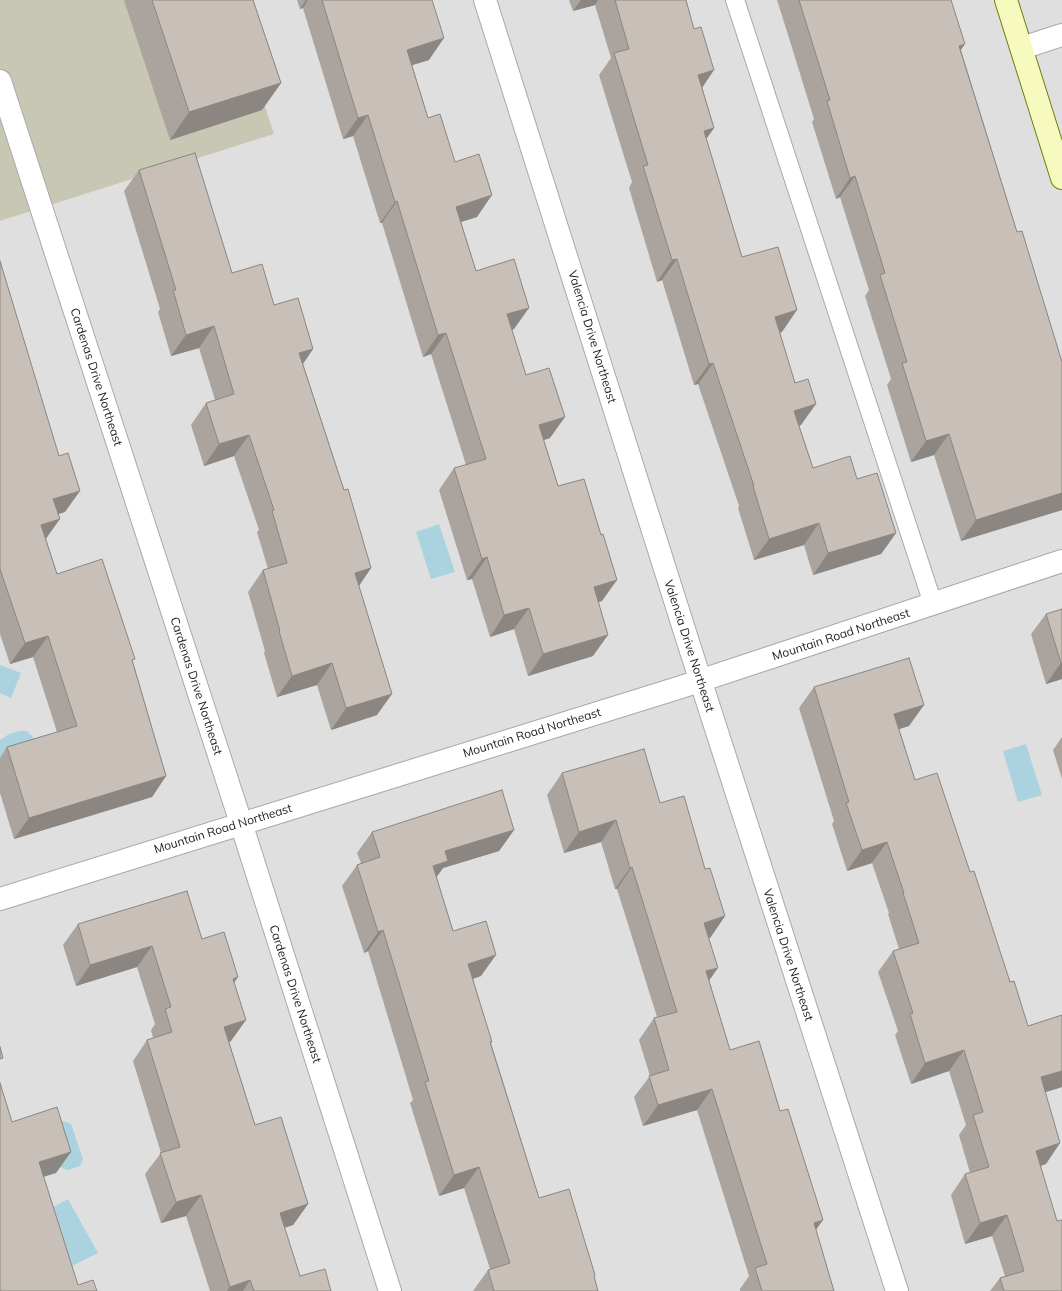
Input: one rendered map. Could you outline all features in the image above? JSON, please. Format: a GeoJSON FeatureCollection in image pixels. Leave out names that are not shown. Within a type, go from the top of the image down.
{"type":"FeatureCollection","features":[{"type":"Feature","properties":{"kind":"street","name":"Valencia Drive Northeast"},"geometry":{"type":"LineString","coordinates":[[485,0],[700,681],[897,1291]]}},
{"type":"Feature","properties":{"kind":"street"},"geometry":{"type":"LineString","coordinates":[[1006,0],[1062,178]]}},
{"type":"Feature","properties":{"kind":"street"},"geometry":{"type":"LineString","coordinates":[[1022,48],[1062,35]]}},
{"type":"Feature","properties":{"kind":"street","name":"Cardenas Drive Northeast"},"geometry":{"type":"LineString","coordinates":[[0,81],[241,823],[390,1291]]}},
{"type":"Feature","properties":{"kind":"street","name":"Mountain Road Northeast"},"geometry":{"type":"LineString","coordinates":[[0,899],[700,681],[1062,561]]}},
{"type":"Feature","properties":{"kind":"lane"},"geometry":{"type":"LineString","coordinates":[[735,0],[933,604]]}},
{"type":"Feature","properties":{"kind":"shaded area"},"geometry":{"type":"Polygon","coordinates":[[[0,0],[231,0],[274,134],[0,221],[0,0]]]}},
{"type":"Feature","properties":{"kind":"shaded area"},"geometry":{"type":"Polygon","coordinates":[[[231,0],[1062,0],[1062,1291],[0,1291],[0,221],[274,134],[231,0]]]}},
{"type":"Feature","properties":{"kind":"water"},"geometry":{"type":"Polygon","coordinates":[[[439,524],[455,572],[431,579],[416,532],[439,524]]]}},
{"type":"Feature","properties":{"kind":"water"},"geometry":{"type":"Polygon","coordinates":[[[0,665],[21,673],[11,698],[0,693],[0,665]]]}},
{"type":"Feature","properties":{"kind":"water"},"geometry":{"type":"Polygon","coordinates":[[[19,731],[27,731],[33,737],[33,745],[0,764],[0,740],[9,734],[19,731]]]}},
{"type":"Feature","properties":{"kind":"water"},"geometry":{"type":"Polygon","coordinates":[[[1026,744],[1042,795],[1018,802],[1003,751],[1026,744]]]}},
{"type":"Feature","properties":{"kind":"water"},"geometry":{"type":"Polygon","coordinates":[[[63,1121],[71,1124],[83,1159],[80,1166],[68,1170],[60,1167],[52,1124],[63,1121]]]}},
{"type":"Feature","properties":{"kind":"water"},"geometry":{"type":"Polygon","coordinates":[[[68,1199],[98,1253],[68,1268],[44,1212],[68,1199]]]}},
{"type":"Feature","properties":{"kind":"building"},"geometry":{"type":"Polygon","coordinates":[[[152,0],[253,0],[281,83],[189,112],[152,0]]]}},
{"type":"Feature","properties":{"kind":"building"},"geometry":{"type":"Polygon","coordinates":[[[322,0],[432,0],[444,38],[407,50],[428,118],[440,114],[455,162],[479,154],[492,195],[456,207],[476,271],[514,259],[529,308],[507,314],[526,375],[549,368],[565,417],[539,425],[558,486],[584,479],[601,535],[603,534],[617,580],[594,587],[608,635],[543,654],[529,608],[504,615],[487,557],[482,559],[454,468],[486,459],[446,333],[438,335],[397,201],[395,202],[368,115],[358,118],[322,0]]]}},
{"type":"Feature","properties":{"kind":"building"},"geometry":{"type":"Polygon","coordinates":[[[615,0],[686,0],[694,29],[701,27],[714,70],[698,75],[714,128],[704,131],[742,257],[778,247],[797,310],[775,317],[795,383],[808,379],[816,404],[794,411],[813,468],[850,456],[857,479],[877,473],[896,533],[828,553],[819,523],[769,539],[754,486],[713,363],[709,364],[677,259],[672,260],[643,166],[648,165],[614,53],[629,49],[615,0]]]}},
{"type":"Feature","properties":{"kind":"building"},"geometry":{"type":"Polygon","coordinates":[[[799,0],[951,0],[965,44],[959,46],[1017,232],[1022,231],[1062,362],[1062,493],[976,520],[949,434],[926,441],[902,363],[907,362],[880,275],[885,273],[855,176],[850,178],[827,101],[830,100],[799,0]]]}},
{"type":"Feature","properties":{"kind":"building"},"geometry":{"type":"Polygon","coordinates":[[[195,153],[232,273],[262,264],[274,305],[298,298],[313,349],[299,353],[344,490],[348,489],[371,568],[355,573],[392,694],[346,708],[332,663],[292,676],[263,570],[287,563],[272,511],[274,510],[249,435],[219,444],[206,403],[234,394],[214,326],[186,335],[173,290],[176,290],[139,170],[195,153]]]}},
{"type":"Feature","properties":{"kind":"building"},"geometry":{"type":"Polygon","coordinates":[[[0,261],[59,456],[68,453],[80,491],[53,499],[60,519],[41,525],[57,574],[102,559],[135,659],[132,660],[166,776],[29,818],[7,747],[77,726],[48,636],[25,643],[0,569],[0,261]]]}},
{"type":"Feature","properties":{"kind":"building"},"geometry":{"type":"Polygon","coordinates":[[[1062,609],[1062,663],[1061,663],[1046,614],[1062,609]]]}},
{"type":"Feature","properties":{"kind":"building"},"geometry":{"type":"Polygon","coordinates":[[[909,658],[924,705],[894,714],[915,780],[937,773],[970,872],[974,871],[1010,982],[1014,981],[1028,1026],[1062,1015],[1062,1071],[1041,1077],[1060,1143],[1036,1151],[1057,1221],[1062,1220],[1062,1291],[1004,1291],[1000,1278],[1024,1271],[1007,1215],[980,1223],[965,1174],[989,1167],[973,1115],[983,1112],[964,1050],[925,1063],[910,1014],[913,1013],[893,951],[919,943],[887,842],[862,850],[846,803],[849,802],[814,687],[909,658]]]}},
{"type":"Feature","properties":{"kind":"building"},"geometry":{"type":"Polygon","coordinates":[[[644,749],[660,803],[684,796],[705,869],[710,868],[725,916],[704,923],[718,968],[706,971],[730,1050],[759,1041],[780,1111],[788,1109],[823,1220],[814,1223],[834,1291],[762,1291],[755,1268],[767,1264],[712,1089],[658,1105],[649,1076],[669,1070],[654,1018],[677,1012],[616,820],[579,832],[562,773],[644,749]]]}},
{"type":"Feature","properties":{"kind":"building"},"geometry":{"type":"Polygon","coordinates":[[[502,790],[514,830],[445,851],[448,861],[433,866],[453,931],[486,921],[496,955],[468,964],[492,1042],[490,1042],[539,1198],[569,1189],[595,1275],[598,1291],[494,1291],[488,1270],[510,1263],[479,1167],[454,1175],[425,1082],[429,1081],[383,930],[378,932],[357,865],[380,857],[372,832],[502,790]]]}},
{"type":"Feature","properties":{"kind":"building"},"geometry":{"type":"Polygon","coordinates":[[[187,891],[202,939],[224,932],[238,977],[233,979],[246,1020],[224,1027],[255,1125],[281,1117],[308,1204],[280,1213],[300,1276],[325,1269],[331,1291],[254,1291],[250,1280],[230,1287],[201,1195],[176,1202],[160,1153],[180,1147],[147,1040],[172,1032],[165,1009],[171,1007],[152,946],[90,965],[78,924],[187,891]]]}},
{"type":"Feature","properties":{"kind":"building"},"geometry":{"type":"Polygon","coordinates":[[[0,1047],[3,1058],[0,1059],[0,1047]]]}},
{"type":"Feature","properties":{"kind":"building"},"geometry":{"type":"Polygon","coordinates":[[[0,1083],[12,1122],[57,1107],[71,1152],[39,1162],[78,1285],[93,1280],[97,1291],[0,1291],[0,1083]]]}}]}
